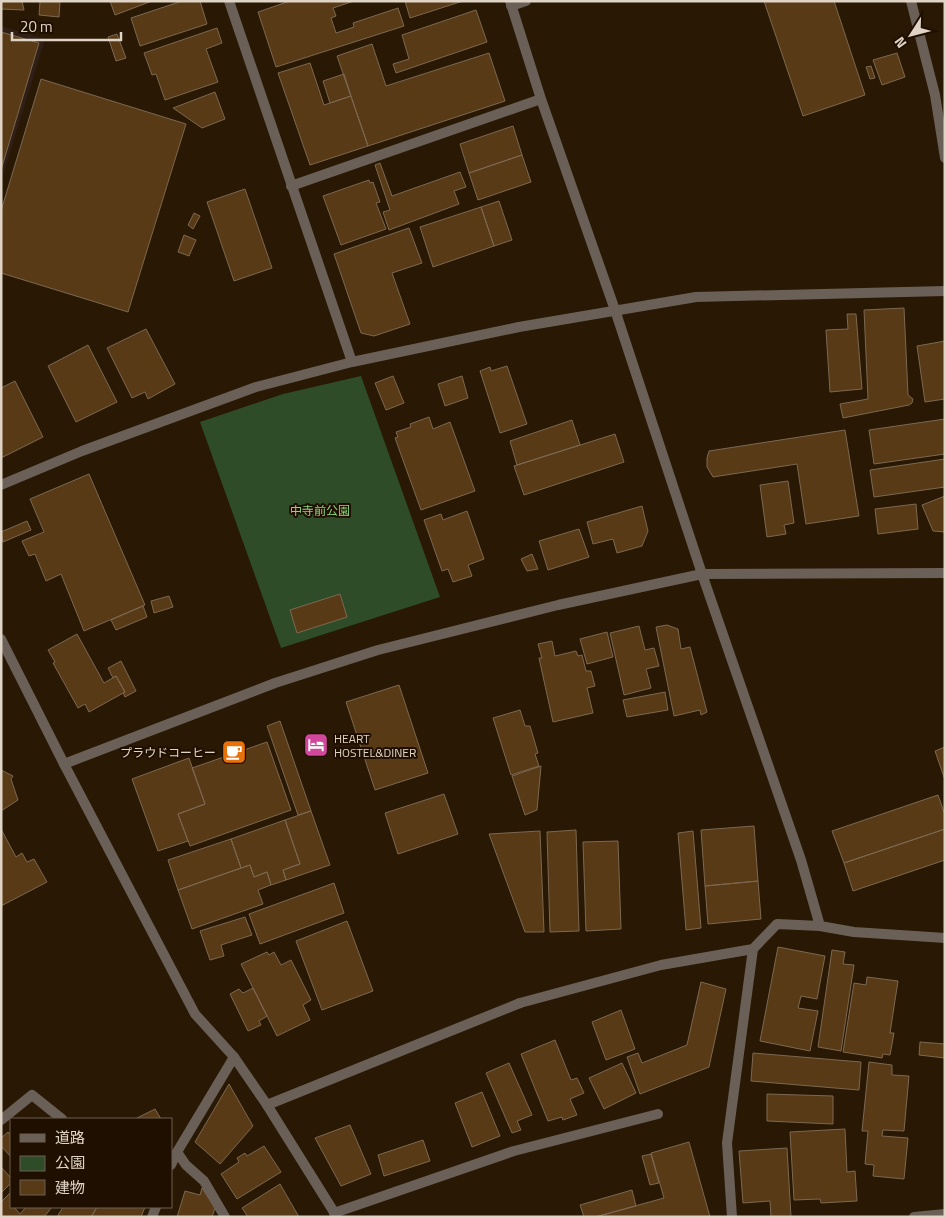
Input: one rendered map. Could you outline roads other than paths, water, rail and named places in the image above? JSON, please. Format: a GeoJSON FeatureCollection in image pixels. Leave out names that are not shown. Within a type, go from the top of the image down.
{"type":"FeatureCollection","features":[{"type":"Feature","properties":{"kind":"street"},"geometry":{"type":"LineString","coordinates":[[229,1],[352,362]]}},
{"type":"Feature","properties":{"kind":"street"},"geometry":{"type":"LineString","coordinates":[[526,1],[510,4],[541,99],[615,310],[702,574],[801,860],[820,926]]}},
{"type":"Feature","properties":{"kind":"street"},"geometry":{"type":"LineString","coordinates":[[911,1],[935,95],[945,158]]}},
{"type":"Feature","properties":{"kind":"street"},"geometry":{"type":"LineString","coordinates":[[291,186],[541,99]]}},
{"type":"Feature","properties":{"kind":"street"},"geometry":{"type":"LineString","coordinates":[[1,486],[82,451],[256,387],[352,362],[519,327],[696,297],[945,291]]}},
{"type":"Feature","properties":{"kind":"street"},"geometry":{"type":"LineString","coordinates":[[64,764],[275,683],[378,650],[558,605],[702,574],[945,573]]}},
{"type":"Feature","properties":{"kind":"street"},"geometry":{"type":"LineString","coordinates":[[1,639],[195,1014],[234,1057],[336,1215],[514,1151],[658,1114]]}},
{"type":"Feature","properties":{"kind":"street"},"geometry":{"type":"LineString","coordinates":[[732,1217],[727,1143],[753,949],[777,924],[820,926],[854,932],[945,938]]}},
{"type":"Feature","properties":{"kind":"street"},"geometry":{"type":"LineString","coordinates":[[266,1105],[520,1003],[661,965],[753,949]]}},
{"type":"Feature","properties":{"kind":"street"},"geometry":{"type":"LineString","coordinates":[[172,1163],[234,1057]]}},
{"type":"Feature","properties":{"kind":"street"},"geometry":{"type":"LineString","coordinates":[[1,1120],[32,1095],[61,1118]]}},
{"type":"Feature","properties":{"kind":"street"},"geometry":{"type":"LineString","coordinates":[[177,1152],[186,1164],[204,1181],[225,1217]]}},
{"type":"Feature","properties":{"kind":"street"},"geometry":{"type":"LineString","coordinates":[[913,1217],[945,1214]]}},
{"type":"Feature","properties":{"kind":"place","name":"HEART HOSTEL&DINER"},"geometry":{"type":"Point","coordinates":[316,745]}},
{"type":"Feature","properties":{"kind":"place","name":"プラウドコーヒー"},"geometry":{"type":"Point","coordinates":[234,752]}},
{"type":"Feature","properties":{"kind":"park label","name":"中寺前公園"},"geometry":{"type":"Point","coordinates":[320,510]}}]}
